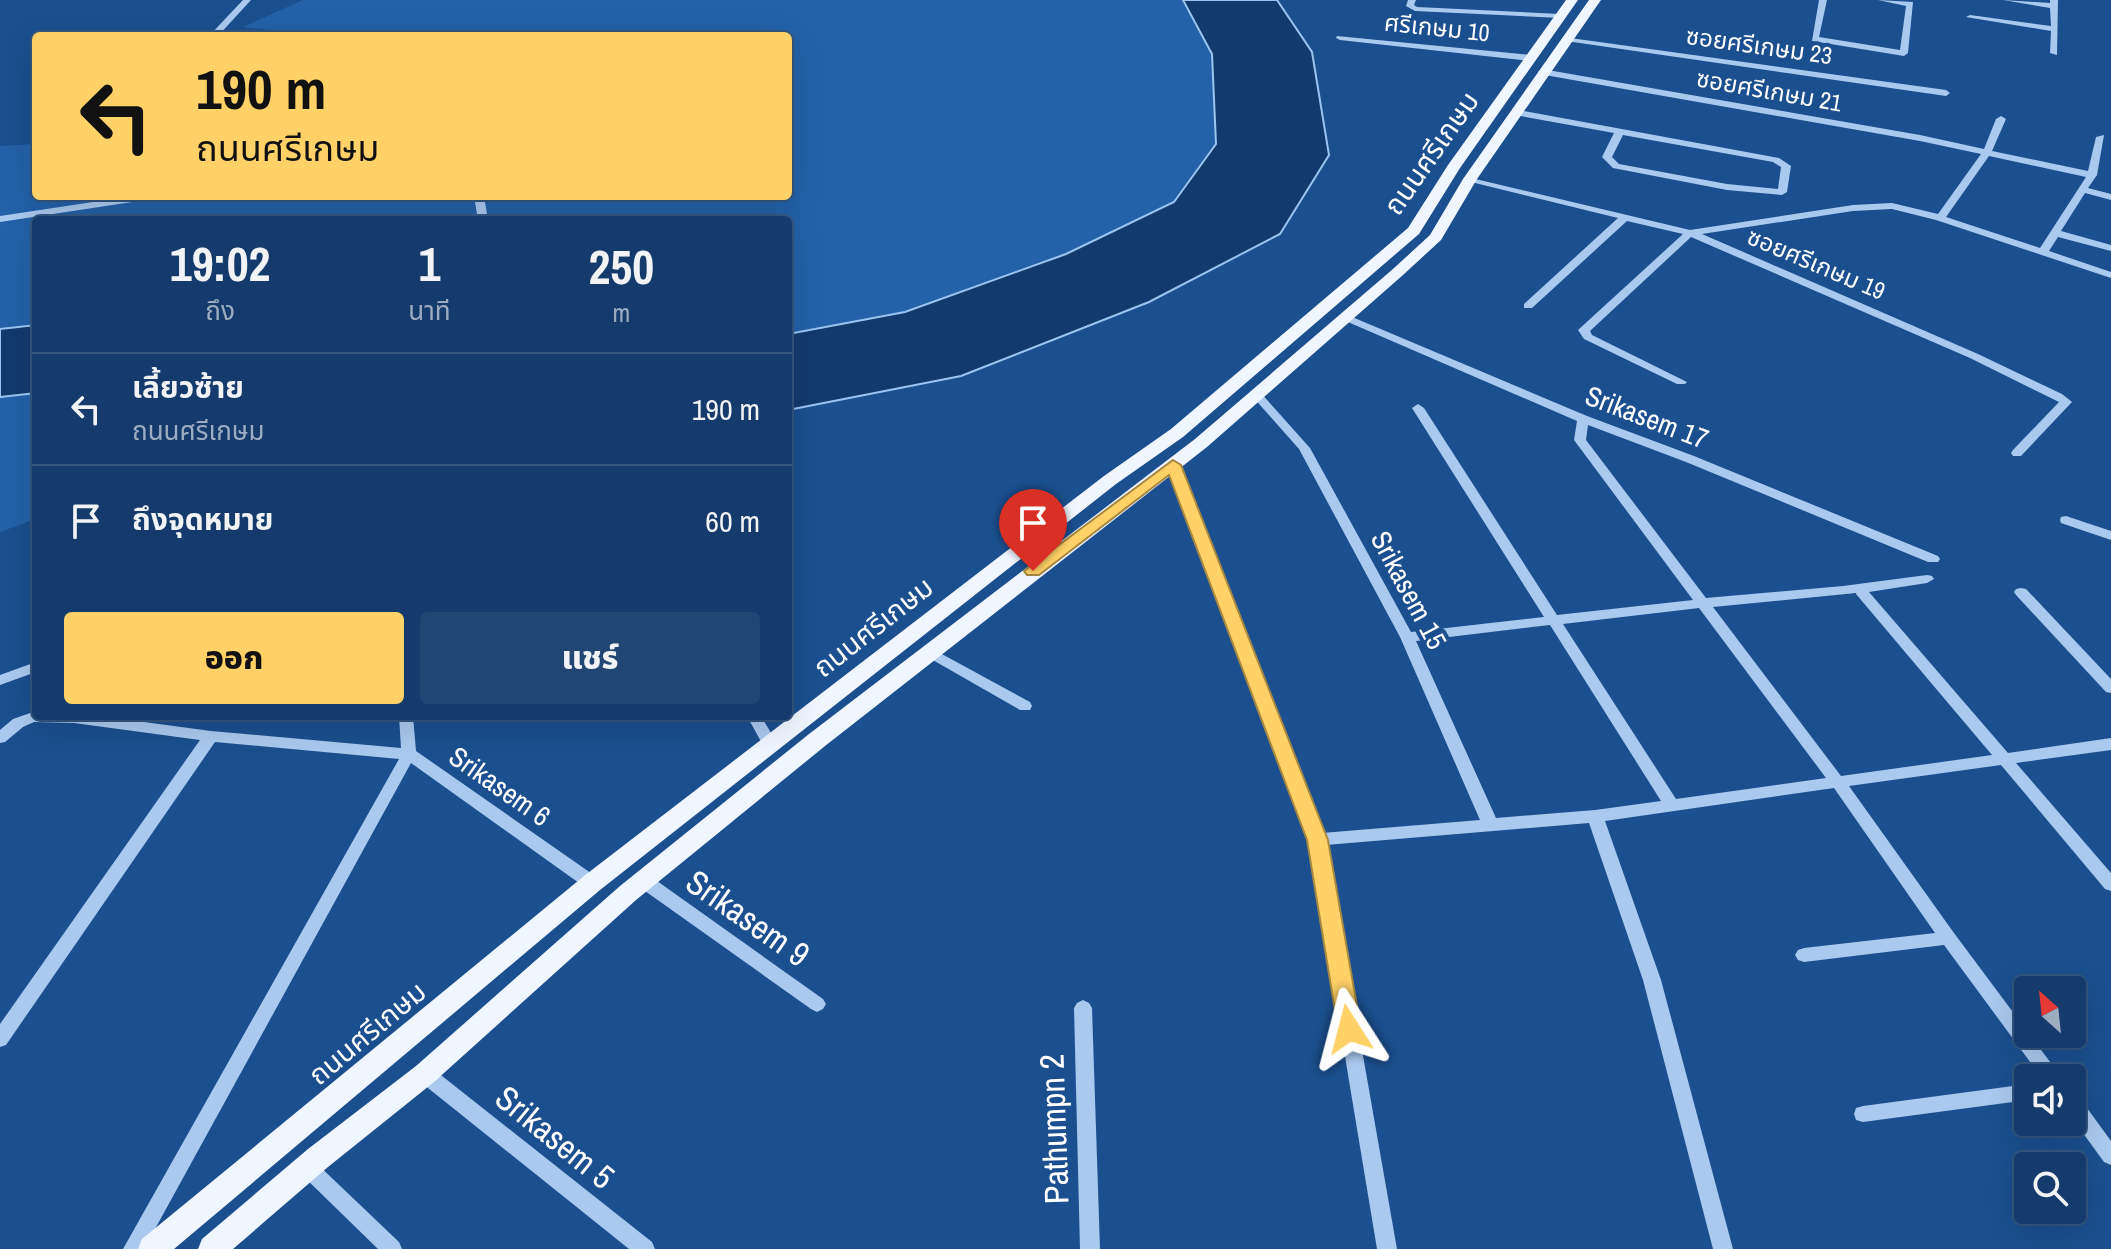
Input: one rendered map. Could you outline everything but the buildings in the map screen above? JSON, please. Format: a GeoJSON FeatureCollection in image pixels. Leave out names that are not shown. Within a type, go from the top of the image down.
{"type":"FeatureCollection","features":[{"type":"Feature","properties":{"kind":"main road","name":"ถนนศรีเกษม"},"geometry":{"type":"LineString","coordinates":[[152,1249],[592,883],[1110,480],[1177,433],[1376,265],[1414,231],[1536,65],[1566,39],[1595,0]]}},
{"type":"Feature","properties":{"kind":"main road","name":"ถนนศรีเกษม"},"geometry":{"type":"LineString","coordinates":[[212,1249],[307,1167],[425,1074],[644,881],[929,652],[1173,465],[1436,237],[1470,179],[1518,113],[1536,65],[1566,8]]}},
{"type":"Feature","properties":{"kind":"main road"},"geometry":{"type":"LineString","coordinates":[[1423,217],[1446,220]]}},
{"type":"Feature","properties":{"kind":"street"},"geometry":{"type":"LineString","coordinates":[[217,32],[247,0]]}},
{"type":"Feature","properties":{"kind":"street"},"geometry":{"type":"LineString","coordinates":[[1412,0],[1410,6],[1415,9],[1566,8]]}},
{"type":"Feature","properties":{"kind":"street"},"geometry":{"type":"LineString","coordinates":[[1823,0],[1815,39],[1904,53],[1910,4],[1882,0]]}},
{"type":"Feature","properties":{"kind":"street"},"geometry":{"type":"LineString","coordinates":[[2007,0],[2054,3],[2054,53]]}},
{"type":"Feature","properties":{"kind":"street"},"geometry":{"type":"LineString","coordinates":[[1970,17],[2055,29]]}},
{"type":"Feature","properties":{"kind":"street","name":"ศรีเกษม 10"},"geometry":{"type":"LineString","coordinates":[[1340,38],[1536,65]]}},
{"type":"Feature","properties":{"kind":"street","name":"ซอยศรีเกษม 23"},"geometry":{"type":"LineString","coordinates":[[1566,39],[1946,93]]}},
{"type":"Feature","properties":{"kind":"street","name":"ซอยศรีเกษม 21"},"geometry":{"type":"LineString","coordinates":[[1536,65],[2092,175]]}},
{"type":"Feature","properties":{"kind":"street"},"geometry":{"type":"LineString","coordinates":[[1518,113],[1620,131],[1776,160],[1786,166],[1782,192],[1742,189],[1616,166],[1607,157],[1620,131]]}},
{"type":"Feature","properties":{"kind":"street"},"geometry":{"type":"LineString","coordinates":[[1940,218],[1987,152],[2001,119]]}},
{"type":"Feature","properties":{"kind":"street"},"geometry":{"type":"LineString","coordinates":[[2042,253],[2092,175],[2101,137]]}},
{"type":"Feature","properties":{"kind":"street"},"geometry":{"type":"LineString","coordinates":[[2098,151],[2111,153]]}},
{"type":"Feature","properties":{"kind":"street","name":"ซอยศรีเกษม 19"},"geometry":{"type":"LineString","coordinates":[[1470,179],[1690,233],[1974,356],[2066,402],[2017,453]]}},
{"type":"Feature","properties":{"kind":"street"},"geometry":{"type":"LineString","coordinates":[[2083,190],[2111,197]]}},
{"type":"Feature","properties":{"kind":"street"},"geometry":{"type":"LineString","coordinates":[[0,219],[126,200]]}},
{"type":"Feature","properties":{"kind":"street"},"geometry":{"type":"LineString","coordinates":[[1681,382],[1588,337],[1584,330],[1690,233],[1853,208],[1892,206],[1940,218],[2111,275]]}},
{"type":"Feature","properties":{"kind":"street"},"geometry":{"type":"LineString","coordinates":[[1528,306],[1625,217]]}},
{"type":"Feature","properties":{"kind":"street"},"geometry":{"type":"LineString","coordinates":[[2056,233],[2111,248]]}},
{"type":"Feature","properties":{"kind":"street","name":"Srikasem 17"},"geometry":{"type":"LineString","coordinates":[[1345,317],[1583,419],[1690,459],[1933,559]]}},
{"type":"Feature","properties":{"kind":"street","name":"Srikasem 15"},"geometry":{"type":"LineString","coordinates":[[1256,394],[1304,448],[1407,637],[1491,826]]}},
{"type":"Feature","properties":{"kind":"street"},"geometry":{"type":"LineString","coordinates":[[1418,408],[1672,806]]}},
{"type":"Feature","properties":{"kind":"street"},"geometry":{"type":"LineString","coordinates":[[1583,419],[1580,440],[1839,784],[2042,1064]]}},
{"type":"Feature","properties":{"kind":"street"},"geometry":{"type":"LineString","coordinates":[[1173,465],[1317,840],[1387,1249]]}},
{"type":"Feature","properties":{"kind":"street"},"geometry":{"type":"LineString","coordinates":[[2066,520],[2111,536]]}},
{"type":"Feature","properties":{"kind":"street"},"geometry":{"type":"LineString","coordinates":[[1407,637],[1553,623],[1702,603],[1861,591],[1927,579]]}},
{"type":"Feature","properties":{"kind":"street"},"geometry":{"type":"LineString","coordinates":[[1861,591],[2111,884]]}},
{"type":"Feature","properties":{"kind":"street"},"geometry":{"type":"LineString","coordinates":[[2021,592],[2111,688]]}},
{"type":"Feature","properties":{"kind":"street"},"geometry":{"type":"LineString","coordinates":[[929,652],[1025,706]]}},
{"type":"Feature","properties":{"kind":"street"},"geometry":{"type":"LineString","coordinates":[[0,680],[32,668]]}},
{"type":"Feature","properties":{"kind":"street"},"geometry":{"type":"LineString","coordinates":[[0,738],[18,723],[33,720]]}},
{"type":"Feature","properties":{"kind":"street"},"geometry":{"type":"LineString","coordinates":[[74,720],[409,754],[133,1249]]}},
{"type":"Feature","properties":{"kind":"street","name":"Srikasem 6"},"geometry":{"type":"LineString","coordinates":[[406,720],[409,754],[592,883]]}},
{"type":"Feature","properties":{"kind":"street"},"geometry":{"type":"LineString","coordinates":[[756,720],[769,743]]}},
{"type":"Feature","properties":{"kind":"street"},"geometry":{"type":"LineString","coordinates":[[0,1039],[211,736]]}},
{"type":"Feature","properties":{"kind":"street"},"geometry":{"type":"LineString","coordinates":[[1317,840],[1595,816],[2111,744]]}},
{"type":"Feature","properties":{"kind":"street"},"geometry":{"type":"LineString","coordinates":[[1595,816],[1652,980],[1723,1249]]}},
{"type":"Feature","properties":{"kind":"street","name":"Srikasem 9"},"geometry":{"type":"LineString","coordinates":[[644,881],[817,1004]]}},
{"type":"Feature","properties":{"kind":"street"},"geometry":{"type":"LineString","coordinates":[[1804,955],[1948,938]]}},
{"type":"Feature","properties":{"kind":"street","name":"Pathumpn 2"},"geometry":{"type":"LineString","coordinates":[[1083,1008],[1090,1249]]}},
{"type":"Feature","properties":{"kind":"street","name":"Srikasem 5"},"geometry":{"type":"LineString","coordinates":[[425,1074],[645,1249]]}},
{"type":"Feature","properties":{"kind":"street"},"geometry":{"type":"LineString","coordinates":[[1863,1114],[2014,1094]]}},
{"type":"Feature","properties":{"kind":"street"},"geometry":{"type":"LineString","coordinates":[[2086,1122],[2111,1156]]}},
{"type":"Feature","properties":{"kind":"street"},"geometry":{"type":"LineString","coordinates":[[307,1167],[392,1249]]}},
{"type":"Feature","properties":{"kind":"shaded area"},"geometry":{"type":"Polygon","coordinates":[[[303,0],[1183,0],[1213,54],[1216,144],[1174,202],[1066,254],[905,312],[792,333],[792,216],[32,216],[32,325],[0,329],[0,146],[32,144],[32,200],[792,200],[792,32],[290,32],[243,27],[303,0]]]}},
{"type":"Feature","properties":{"kind":"shaded area"},"geometry":{"type":"Polygon","coordinates":[[[1183,0],[1277,0],[1312,52],[1329,155],[1280,234],[1149,302],[961,376],[792,409],[792,333],[905,312],[1066,254],[1174,202],[1216,144],[1212,54],[1183,0]]]}},
{"type":"Feature","properties":{"kind":"shaded area"},"geometry":{"type":"Polygon","coordinates":[[[32,325],[32,393],[0,397],[0,329],[32,325]]]}},
{"type":"Feature","properties":{"kind":"shaded area"},"geometry":{"type":"Polygon","coordinates":[[[32,393],[32,520],[0,532],[0,397],[32,393]]]}},
{"type":"Feature","properties":{"kind":"route"},"geometry":{"type":"LineString","coordinates":[[1033,571],[1173,465],[1317,840],[1349,1029]]}}]}
